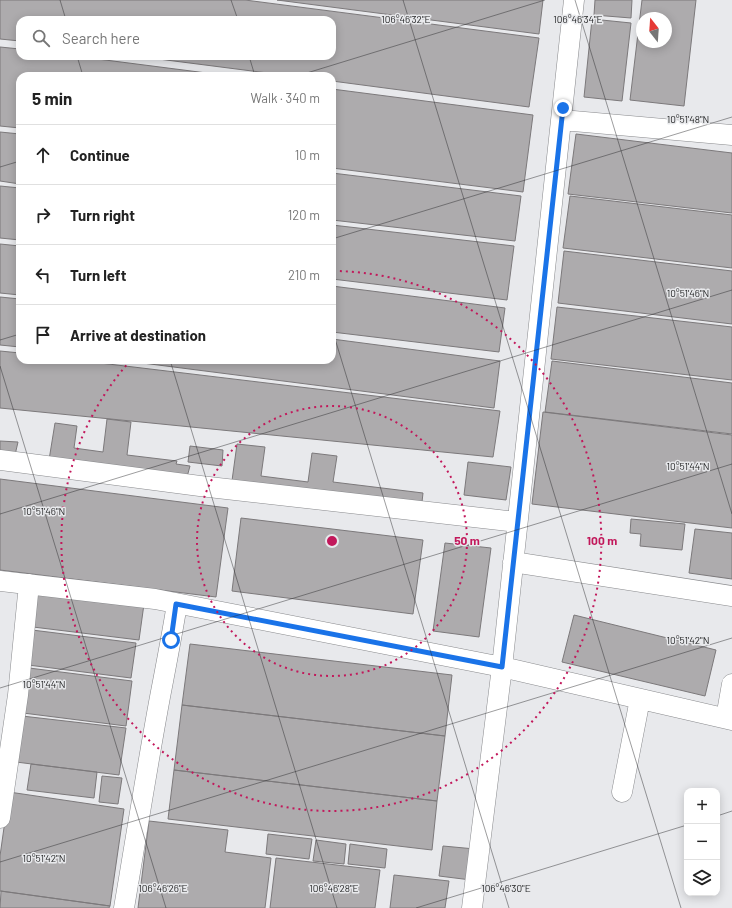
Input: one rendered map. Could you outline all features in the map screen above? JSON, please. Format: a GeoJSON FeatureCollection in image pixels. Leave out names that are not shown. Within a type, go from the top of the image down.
{"type":"FeatureCollection","features":[{"type":"Feature","properties":{"kind":"street"},"geometry":{"type":"LineString","coordinates":[[472,908],[502,667],[574,0]]}},
{"type":"Feature","properties":{"kind":"street"},"geometry":{"type":"LineString","coordinates":[[562,120],[732,135]]}},
{"type":"Feature","properties":{"kind":"street"},"geometry":{"type":"LineString","coordinates":[[0,460],[200,486],[518,522]]}},
{"type":"Feature","properties":{"kind":"street"},"geometry":{"type":"LineString","coordinates":[[513,562],[732,596]]}},
{"type":"Feature","properties":{"kind":"street"},"geometry":{"type":"LineString","coordinates":[[0,581],[154,599],[502,667],[729,719],[732,684]]}},
{"type":"Feature","properties":{"kind":"street"},"geometry":{"type":"LineString","coordinates":[[0,818],[18,694],[28,584]]}},
{"type":"Feature","properties":{"kind":"street"},"geometry":{"type":"LineString","coordinates":[[124,908],[176,604]]}},
{"type":"Feature","properties":{"kind":"street"},"geometry":{"type":"LineString","coordinates":[[622,792],[640,699]]}},
{"type":"Feature","properties":{"kind":"building"},"geometry":{"type":"Polygon","coordinates":[[[0,0],[245,0],[539,38],[529,107],[336,82],[336,72],[260,72],[166,60],[336,60],[336,16],[16,16],[16,41],[0,39],[0,0]]]}},
{"type":"Feature","properties":{"kind":"building"},"geometry":{"type":"Polygon","coordinates":[[[277,0],[543,0],[539,34],[277,0]]]}},
{"type":"Feature","properties":{"kind":"building"},"geometry":{"type":"Polygon","coordinates":[[[595,0],[632,0],[631,18],[594,15],[595,0]]]}},
{"type":"Feature","properties":{"kind":"building"},"geometry":{"type":"Polygon","coordinates":[[[642,0],[696,0],[684,106],[630,100],[636,48],[672,48],[672,12],[641,12],[642,0]]]}},
{"type":"Feature","properties":{"kind":"building"},"geometry":{"type":"Polygon","coordinates":[[[592,19],[631,23],[622,101],[584,97],[592,19]]]}},
{"type":"Feature","properties":{"kind":"building"},"geometry":{"type":"Polygon","coordinates":[[[0,47],[16,49],[16,60],[105,60],[199,72],[16,72],[16,128],[0,126],[0,47]]]}},
{"type":"Feature","properties":{"kind":"building"},"geometry":{"type":"Polygon","coordinates":[[[336,90],[533,115],[523,192],[336,169],[336,90]]]}},
{"type":"Feature","properties":{"kind":"building"},"geometry":{"type":"Polygon","coordinates":[[[0,132],[16,134],[16,183],[0,181],[0,132]]]}},
{"type":"Feature","properties":{"kind":"building"},"geometry":{"type":"Polygon","coordinates":[[[576,134],[732,153],[732,213],[568,194],[576,134]]]}},
{"type":"Feature","properties":{"kind":"building"},"geometry":{"type":"Polygon","coordinates":[[[336,173],[521,196],[515,241],[336,220],[336,173]]]}},
{"type":"Feature","properties":{"kind":"building"},"geometry":{"type":"Polygon","coordinates":[[[0,186],[16,188],[16,240],[0,238],[0,186]]]}},
{"type":"Feature","properties":{"kind":"building"},"geometry":{"type":"Polygon","coordinates":[[[570,196],[732,215],[732,268],[563,248],[570,196]]]}},
{"type":"Feature","properties":{"kind":"building"},"geometry":{"type":"Polygon","coordinates":[[[336,225],[514,246],[507,300],[336,279],[336,225]]]}},
{"type":"Feature","properties":{"kind":"building"},"geometry":{"type":"Polygon","coordinates":[[[0,244],[16,246],[16,295],[0,293],[0,244]]]}},
{"type":"Feature","properties":{"kind":"building"},"geometry":{"type":"Polygon","coordinates":[[[564,251],[732,271],[732,324],[558,303],[564,251]]]}},
{"type":"Feature","properties":{"kind":"building"},"geometry":{"type":"Polygon","coordinates":[[[336,287],[505,308],[499,352],[336,332],[336,287]]]}},
{"type":"Feature","properties":{"kind":"building"},"geometry":{"type":"Polygon","coordinates":[[[0,297],[16,299],[16,347],[0,345],[0,297]]]}},
{"type":"Feature","properties":{"kind":"building"},"geometry":{"type":"Polygon","coordinates":[[[557,307],[732,327],[732,380],[551,359],[557,307]]]}},
{"type":"Feature","properties":{"kind":"building"},"geometry":{"type":"Polygon","coordinates":[[[336,340],[500,361],[494,408],[150,364],[336,364],[336,340]]]}},
{"type":"Feature","properties":{"kind":"building"},"geometry":{"type":"Polygon","coordinates":[[[0,351],[16,353],[16,364],[108,364],[500,411],[493,457],[0,408],[0,351]]]}},
{"type":"Feature","properties":{"kind":"building"},"geometry":{"type":"Polygon","coordinates":[[[552,361],[732,383],[732,434],[545,412],[552,361]]]}},
{"type":"Feature","properties":{"kind":"building"},"geometry":{"type":"Polygon","coordinates":[[[543,412],[732,435],[732,528],[532,504],[543,412]]]}},
{"type":"Feature","properties":{"kind":"building"},"geometry":{"type":"Polygon","coordinates":[[[107,419],[131,422],[127,455],[177,461],[176,464],[190,466],[187,477],[49,460],[55,423],[77,426],[74,448],[103,452],[107,419]]]}},
{"type":"Feature","properties":{"kind":"building"},"geometry":{"type":"Polygon","coordinates":[[[0,441],[18,442],[15,455],[0,454],[0,441]]]}},
{"type":"Feature","properties":{"kind":"building"},"geometry":{"type":"Polygon","coordinates":[[[237,444],[265,447],[261,476],[308,482],[312,453],[337,456],[333,482],[423,493],[421,511],[231,488],[237,444]]]}},
{"type":"Feature","properties":{"kind":"building"},"geometry":{"type":"Polygon","coordinates":[[[190,446],[223,450],[222,466],[188,462],[190,446]]]}},
{"type":"Feature","properties":{"kind":"building"},"geometry":{"type":"Polygon","coordinates":[[[468,462],[511,467],[506,500],[464,495],[468,462]]]}},
{"type":"Feature","properties":{"kind":"building"},"geometry":{"type":"Polygon","coordinates":[[[0,479],[228,508],[216,597],[0,570],[0,479]]]}},
{"type":"Feature","properties":{"kind":"building"},"geometry":{"type":"Polygon","coordinates":[[[241,518],[423,540],[413,614],[232,591],[241,518]]]}},
{"type":"Feature","properties":{"kind":"building"},"geometry":{"type":"Polygon","coordinates":[[[631,519],[685,524],[682,550],[640,546],[641,534],[630,533],[631,519]]]}},
{"type":"Feature","properties":{"kind":"building"},"geometry":{"type":"Polygon","coordinates":[[[695,529],[732,533],[732,579],[689,573],[695,529]]]}},
{"type":"Feature","properties":{"kind":"building"},"geometry":{"type":"Polygon","coordinates":[[[445,543],[491,548],[479,637],[433,631],[445,543]]]}},
{"type":"Feature","properties":{"kind":"building"},"geometry":{"type":"Polygon","coordinates":[[[37,591],[144,604],[139,640],[33,627],[37,591]]]}},
{"type":"Feature","properties":{"kind":"building"},"geometry":{"type":"Polygon","coordinates":[[[574,615],[716,650],[705,696],[562,662],[574,615]]]}},
{"type":"Feature","properties":{"kind":"building"},"geometry":{"type":"Polygon","coordinates":[[[32,630],[136,643],[131,678],[28,665],[32,630]]]}},
{"type":"Feature","properties":{"kind":"building"},"geometry":{"type":"Polygon","coordinates":[[[190,644],[452,675],[445,736],[182,705],[190,644]]]}},
{"type":"Feature","properties":{"kind":"building"},"geometry":{"type":"Polygon","coordinates":[[[29,668],[132,681],[126,726],[23,713],[29,668]]]}},
{"type":"Feature","properties":{"kind":"building"},"geometry":{"type":"Polygon","coordinates":[[[182,705],[445,736],[437,801],[174,770],[182,705]]]}},
{"type":"Feature","properties":{"kind":"building"},"geometry":{"type":"Polygon","coordinates":[[[22,716],[126,728],[119,775],[16,762],[22,716]]]}},
{"type":"Feature","properties":{"kind":"building"},"geometry":{"type":"Polygon","coordinates":[[[31,764],[97,772],[94,798],[27,790],[31,764]]]}},
{"type":"Feature","properties":{"kind":"building"},"geometry":{"type":"Polygon","coordinates":[[[174,770],[437,801],[432,850],[168,819],[174,770]]]}},
{"type":"Feature","properties":{"kind":"building"},"geometry":{"type":"Polygon","coordinates":[[[102,776],[122,778],[118,804],[99,802],[102,776]]]}},
{"type":"Feature","properties":{"kind":"building"},"geometry":{"type":"Polygon","coordinates":[[[9,792],[124,809],[110,906],[0,891],[0,856],[9,792]]]}},
{"type":"Feature","properties":{"kind":"building"},"geometry":{"type":"Polygon","coordinates":[[[149,821],[228,830],[225,852],[271,858],[265,908],[138,908],[149,821]]]}},
{"type":"Feature","properties":{"kind":"building"},"geometry":{"type":"Polygon","coordinates":[[[268,834],[312,839],[309,859],[266,854],[268,834]]]}},
{"type":"Feature","properties":{"kind":"building"},"geometry":{"type":"Polygon","coordinates":[[[316,840],[346,844],[344,864],[313,861],[316,840]]]}},
{"type":"Feature","properties":{"kind":"building"},"geometry":{"type":"Polygon","coordinates":[[[350,844],[387,849],[385,868],[348,864],[350,844]]]}},
{"type":"Feature","properties":{"kind":"building"},"geometry":{"type":"Polygon","coordinates":[[[443,846],[475,849],[471,880],[439,876],[443,846]]]}},
{"type":"Feature","properties":{"kind":"building"},"geometry":{"type":"Polygon","coordinates":[[[276,858],[380,870],[375,908],[270,908],[276,858]]]}},
{"type":"Feature","properties":{"kind":"building"},"geometry":{"type":"Polygon","coordinates":[[[394,875],[449,881],[445,908],[390,908],[394,875]]]}},
{"type":"Feature","properties":{"kind":"building"},"geometry":{"type":"Polygon","coordinates":[[[1,891],[110,906],[109,908],[0,908],[1,891]]]}},
{"type":"Feature","properties":{"kind":"route"},"geometry":{"type":"LineString","coordinates":[[171,640],[176,604],[502,667],[563,108]]}}]}
